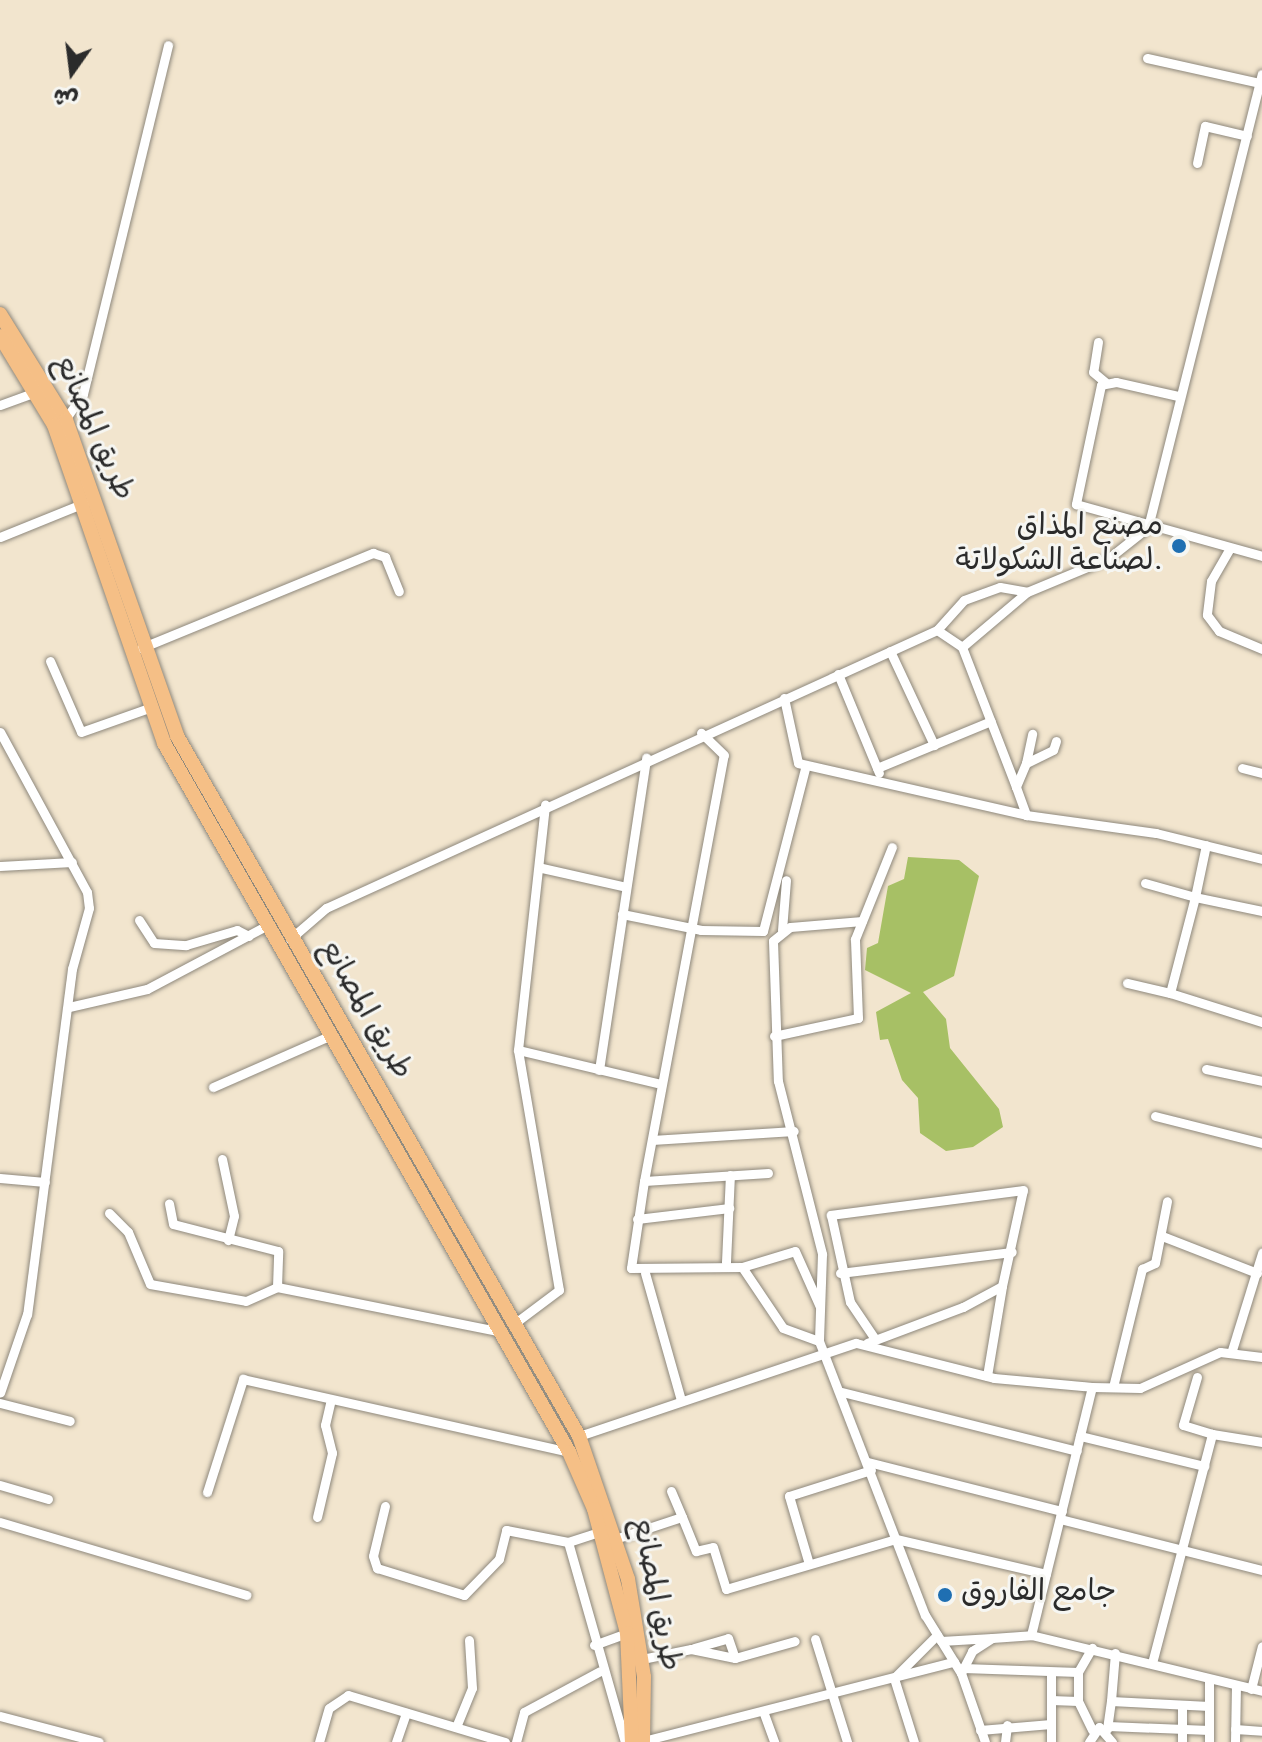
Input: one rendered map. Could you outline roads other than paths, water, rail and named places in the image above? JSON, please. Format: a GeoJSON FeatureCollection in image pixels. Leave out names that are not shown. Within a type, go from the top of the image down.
{"type":"FeatureCollection","features":[{"type":"Feature","properties":{"kind":"main road","name":"طريق المصانع"},"geometry":{"type":"LineString","coordinates":[[0,314],[60,422],[137,649],[149,708],[329,1036],[579,1436],[611,1533],[642,1659],[643,1742]]}},
{"type":"Feature","properties":{"kind":"main road","name":"طريق المصانع"},"geometry":{"type":"LineString","coordinates":[[0,336],[36,392],[60,422],[84,503],[137,649],[177,736],[509,1327],[611,1533],[627,1633],[632,1742]]}},
{"type":"Feature","properties":{"kind":"street"},"geometry":{"type":"LineString","coordinates":[[60,422],[83,394],[168,45]]}},
{"type":"Feature","properties":{"kind":"street"},"geometry":{"type":"LineString","coordinates":[[962,647],[1027,592],[1109,558],[1148,527],[1178,396],[1261,78],[1147,58]]}},
{"type":"Feature","properties":{"kind":"street"},"geometry":{"type":"LineString","coordinates":[[1197,163],[1205,126],[1247,136]]}},
{"type":"Feature","properties":{"kind":"street"},"geometry":{"type":"LineString","coordinates":[[1098,342],[1093,372],[1105,382],[1178,396]]}},
{"type":"Feature","properties":{"kind":"street"},"geometry":{"type":"LineString","coordinates":[[1105,382],[1074,498],[1084,511],[1262,556]]}},
{"type":"Feature","properties":{"kind":"street"},"geometry":{"type":"LineString","coordinates":[[0,405],[36,392]]}},
{"type":"Feature","properties":{"kind":"street"},"geometry":{"type":"LineString","coordinates":[[0,537],[84,503]]}},
{"type":"Feature","properties":{"kind":"street"},"geometry":{"type":"LineString","coordinates":[[1230,548],[1211,581],[1207,615],[1219,631],[1262,649]]}},
{"type":"Feature","properties":{"kind":"street"},"geometry":{"type":"LineString","coordinates":[[137,649],[373,553],[385,557],[399,591]]}},
{"type":"Feature","properties":{"kind":"street"},"geometry":{"type":"LineString","coordinates":[[290,939],[326,908],[646,758],[937,630],[964,600],[1000,587],[1027,592]]}},
{"type":"Feature","properties":{"kind":"street"},"geometry":{"type":"LineString","coordinates":[[937,630],[962,647],[1026,815]]}},
{"type":"Feature","properties":{"kind":"street"},"geometry":{"type":"LineString","coordinates":[[890,651],[934,745]]}},
{"type":"Feature","properties":{"kind":"street"},"geometry":{"type":"LineString","coordinates":[[50,661],[81,732],[149,708]]}},
{"type":"Feature","properties":{"kind":"street"},"geometry":{"type":"LineString","coordinates":[[838,674],[884,783]]}},
{"type":"Feature","properties":{"kind":"street"},"geometry":{"type":"LineString","coordinates":[[784,698],[793,760],[806,765],[1026,815],[1206,845],[1262,859]]}},
{"type":"Feature","properties":{"kind":"street"},"geometry":{"type":"LineString","coordinates":[[877,768],[991,721]]}},
{"type":"Feature","properties":{"kind":"street"},"geometry":{"type":"LineString","coordinates":[[0,732],[72,862],[89,908],[69,1007],[27,1314],[0,1393]]}},
{"type":"Feature","properties":{"kind":"street"},"geometry":{"type":"LineString","coordinates":[[701,733],[724,755],[693,929],[657,1083],[652,1140],[629,1258],[633,1270],[645,1273],[726,1262],[742,1267],[795,1251],[821,1310]]}},
{"type":"Feature","properties":{"kind":"street"},"geometry":{"type":"LineString","coordinates":[[1016,787],[1026,763],[1032,734]]}},
{"type":"Feature","properties":{"kind":"street"},"geometry":{"type":"LineString","coordinates":[[1026,763],[1053,750],[1056,741]]}},
{"type":"Feature","properties":{"kind":"street"},"geometry":{"type":"LineString","coordinates":[[0,760],[14,758]]}},
{"type":"Feature","properties":{"kind":"street"},"geometry":{"type":"LineString","coordinates":[[599,1070],[646,758]]}},
{"type":"Feature","properties":{"kind":"street"},"geometry":{"type":"LineString","coordinates":[[622,914],[693,929],[755,935],[767,926],[780,848],[806,765]]}},
{"type":"Feature","properties":{"kind":"street"},"geometry":{"type":"LineString","coordinates":[[1242,768],[1262,773]]}},
{"type":"Feature","properties":{"kind":"street"},"geometry":{"type":"LineString","coordinates":[[109,1213],[128,1232],[150,1284],[246,1301],[277,1287],[509,1327],[559,1286],[518,1050],[531,886],[542,868],[545,804]]}},
{"type":"Feature","properties":{"kind":"street"},"geometry":{"type":"LineString","coordinates":[[1170,993],[1206,845]]}},
{"type":"Feature","properties":{"kind":"street"},"geometry":{"type":"LineString","coordinates":[[774,1036],[856,1020],[854,943],[892,847]]}},
{"type":"Feature","properties":{"kind":"street"},"geometry":{"type":"LineString","coordinates":[[0,866],[72,862]]}},
{"type":"Feature","properties":{"kind":"street"},"geometry":{"type":"LineString","coordinates":[[542,868],[626,887]]}},
{"type":"Feature","properties":{"kind":"street"},"geometry":{"type":"LineString","coordinates":[[786,880],[782,930],[772,943],[774,1036],[822,1254],[819,1341],[842,1392],[896,1539],[939,1638],[959,1668],[985,1742]]}},
{"type":"Feature","properties":{"kind":"street"},"geometry":{"type":"LineString","coordinates":[[1145,883],[1262,911]]}},
{"type":"Feature","properties":{"kind":"street"},"geometry":{"type":"LineString","coordinates":[[139,920],[154,943],[186,945],[237,930],[249,936]]}},
{"type":"Feature","properties":{"kind":"street"},"geometry":{"type":"LineString","coordinates":[[782,930],[862,921]]}},
{"type":"Feature","properties":{"kind":"street"},"geometry":{"type":"LineString","coordinates":[[69,1007],[147,989],[266,926]]}},
{"type":"Feature","properties":{"kind":"street"},"geometry":{"type":"LineString","coordinates":[[1127,983],[1262,1022]]}},
{"type":"Feature","properties":{"kind":"street"},"geometry":{"type":"LineString","coordinates":[[213,1087],[329,1036]]}},
{"type":"Feature","properties":{"kind":"street"},"geometry":{"type":"LineString","coordinates":[[518,1050],[657,1083]]}},
{"type":"Feature","properties":{"kind":"street"},"geometry":{"type":"LineString","coordinates":[[1206,1069],[1262,1081]]}},
{"type":"Feature","properties":{"kind":"street"},"geometry":{"type":"LineString","coordinates":[[1155,1116],[1262,1143]]}},
{"type":"Feature","properties":{"kind":"street"},"geometry":{"type":"LineString","coordinates":[[652,1140],[794,1131]]}},
{"type":"Feature","properties":{"kind":"street"},"geometry":{"type":"LineString","coordinates":[[222,1159],[234,1216],[228,1240]]}},
{"type":"Feature","properties":{"kind":"street"},"geometry":{"type":"LineString","coordinates":[[644,1181],[768,1173]]}},
{"type":"Feature","properties":{"kind":"street"},"geometry":{"type":"LineString","coordinates":[[726,1262],[730,1175]]}},
{"type":"Feature","properties":{"kind":"street"},"geometry":{"type":"LineString","coordinates":[[0,1178],[45,1182]]}},
{"type":"Feature","properties":{"kind":"street"},"geometry":{"type":"LineString","coordinates":[[875,1339],[840,1273],[831,1215],[1023,1190],[987,1376]]}},
{"type":"Feature","properties":{"kind":"street"},"geometry":{"type":"LineString","coordinates":[[1113,1387],[1142,1269],[1154,1264],[1167,1201]]}},
{"type":"Feature","properties":{"kind":"street"},"geometry":{"type":"LineString","coordinates":[[169,1203],[173,1224],[282,1254],[277,1287]]}},
{"type":"Feature","properties":{"kind":"street"},"geometry":{"type":"LineString","coordinates":[[637,1219],[729,1208]]}},
{"type":"Feature","properties":{"kind":"street"},"geometry":{"type":"LineString","coordinates":[[1162,1236],[1257,1273]]}},
{"type":"Feature","properties":{"kind":"street"},"geometry":{"type":"LineString","coordinates":[[840,1273],[1012,1252]]}},
{"type":"Feature","properties":{"kind":"street"},"geometry":{"type":"LineString","coordinates":[[1232,1350],[1262,1253]]}},
{"type":"Feature","properties":{"kind":"street"},"geometry":{"type":"LineString","coordinates":[[742,1267],[783,1328],[819,1341]]}},
{"type":"Feature","properties":{"kind":"street"},"geometry":{"type":"LineString","coordinates":[[645,1273],[681,1400]]}},
{"type":"Feature","properties":{"kind":"street"},"geometry":{"type":"LineString","coordinates":[[579,1436],[681,1400],[864,1344],[1002,1286]]}},
{"type":"Feature","properties":{"kind":"street"},"geometry":{"type":"LineString","coordinates":[[864,1344],[987,1376],[1092,1387],[1140,1388],[1232,1350],[1262,1357]]}},
{"type":"Feature","properties":{"kind":"street"},"geometry":{"type":"LineString","coordinates":[[1197,1377],[1183,1427],[1262,1442]]}},
{"type":"Feature","properties":{"kind":"street"},"geometry":{"type":"LineString","coordinates":[[207,1492],[240,1379],[569,1452]]}},
{"type":"Feature","properties":{"kind":"street"},"geometry":{"type":"LineString","coordinates":[[1031,1635],[1092,1387]]}},
{"type":"Feature","properties":{"kind":"street"},"geometry":{"type":"LineString","coordinates":[[842,1392],[1077,1451]]}},
{"type":"Feature","properties":{"kind":"street"},"geometry":{"type":"LineString","coordinates":[[317,1517],[332,1453],[325,1425],[331,1400]]}},
{"type":"Feature","properties":{"kind":"street"},"geometry":{"type":"LineString","coordinates":[[0,1403],[70,1421]]}},
{"type":"Feature","properties":{"kind":"street"},"geometry":{"type":"LineString","coordinates":[[1152,1663],[1212,1434]]}},
{"type":"Feature","properties":{"kind":"street"},"geometry":{"type":"LineString","coordinates":[[1080,1436],[1204,1466]]}},
{"type":"Feature","properties":{"kind":"street"},"geometry":{"type":"LineString","coordinates":[[809,1564],[789,1496],[869,1466],[1262,1570]]}},
{"type":"Feature","properties":{"kind":"street"},"geometry":{"type":"LineString","coordinates":[[0,1485],[48,1499]]}},
{"type":"Feature","properties":{"kind":"street"},"geometry":{"type":"LineString","coordinates":[[671,1491],[696,1551],[713,1547],[726,1589],[896,1539],[1046,1574]]}},
{"type":"Feature","properties":{"kind":"street"},"geometry":{"type":"LineString","coordinates":[[385,1506],[373,1556],[377,1568],[464,1595],[499,1559],[504,1531],[568,1542],[682,1517]]}},
{"type":"Feature","properties":{"kind":"street"},"geometry":{"type":"LineString","coordinates":[[0,1522],[246,1595]]}},
{"type":"Feature","properties":{"kind":"street"},"geometry":{"type":"LineString","coordinates":[[568,1542],[600,1671],[625,1742]]}},
{"type":"Feature","properties":{"kind":"street"},"geometry":{"type":"LineString","coordinates":[[594,1645],[627,1633]]}},
{"type":"Feature","properties":{"kind":"street"},"geometry":{"type":"LineString","coordinates":[[894,1678],[939,1638],[1031,1635],[1262,1691]]}},
{"type":"Feature","properties":{"kind":"street"},"geometry":{"type":"LineString","coordinates":[[642,1659],[728,1638],[735,1658]]}},
{"type":"Feature","properties":{"kind":"street"},"geometry":{"type":"LineString","coordinates":[[959,1668],[992,1638]]}},
{"type":"Feature","properties":{"kind":"street"},"geometry":{"type":"LineString","coordinates":[[815,1639],[847,1742]]}},
{"type":"Feature","properties":{"kind":"street"},"geometry":{"type":"LineString","coordinates":[[456,1727],[472,1688],[469,1640]]}},
{"type":"Feature","properties":{"kind":"street"},"geometry":{"type":"LineString","coordinates":[[691,1649],[735,1658],[795,1641]]}},
{"type":"Feature","properties":{"kind":"street"},"geometry":{"type":"LineString","coordinates":[[1251,1689],[1262,1646]]}},
{"type":"Feature","properties":{"kind":"street"},"geometry":{"type":"LineString","coordinates":[[1089,1742],[1092,1730],[1078,1701],[1078,1672],[1092,1648]]}},
{"type":"Feature","properties":{"kind":"street"},"geometry":{"type":"LineString","coordinates":[[1112,1742],[1107,1727],[1115,1653]]}},
{"type":"Feature","properties":{"kind":"street"},"geometry":{"type":"LineString","coordinates":[[643,1742],[894,1678],[959,1668],[1078,1672]]}},
{"type":"Feature","properties":{"kind":"street"},"geometry":{"type":"LineString","coordinates":[[516,1742],[524,1712],[600,1671]]}},
{"type":"Feature","properties":{"kind":"street"},"geometry":{"type":"LineString","coordinates":[[1051,1673],[1051,1742]]}},
{"type":"Feature","properties":{"kind":"street"},"geometry":{"type":"LineString","coordinates":[[894,1678],[914,1742]]}},
{"type":"Feature","properties":{"kind":"street"},"geometry":{"type":"LineString","coordinates":[[1209,1679],[1209,1742]]}},
{"type":"Feature","properties":{"kind":"street"},"geometry":{"type":"LineString","coordinates":[[1235,1742],[1236,1687]]}},
{"type":"Feature","properties":{"kind":"street"},"geometry":{"type":"LineString","coordinates":[[319,1742],[329,1708],[342,1696],[505,1742]]}},
{"type":"Feature","properties":{"kind":"street"},"geometry":{"type":"LineString","coordinates":[[1051,1700],[1078,1701]]}},
{"type":"Feature","properties":{"kind":"street"},"geometry":{"type":"LineString","coordinates":[[1111,1701],[1209,1706]]}},
{"type":"Feature","properties":{"kind":"street"},"geometry":{"type":"LineString","coordinates":[[1182,1705],[1182,1742]]}},
{"type":"Feature","properties":{"kind":"street"},"geometry":{"type":"LineString","coordinates":[[763,1711],[774,1742]]}},
{"type":"Feature","properties":{"kind":"street"},"geometry":{"type":"LineString","coordinates":[[396,1742],[406,1713]]}},
{"type":"Feature","properties":{"kind":"street"},"geometry":{"type":"LineString","coordinates":[[0,1716],[99,1742]]}},
{"type":"Feature","properties":{"kind":"street"},"geometry":{"type":"LineString","coordinates":[[980,1730],[1007,1725],[1051,1724]]}},
{"type":"Feature","properties":{"kind":"street"},"geometry":{"type":"LineString","coordinates":[[1005,1742],[1007,1725]]}},
{"type":"Feature","properties":{"kind":"street"},"geometry":{"type":"LineString","coordinates":[[1092,1730],[1107,1727],[1209,1730]]}},
{"type":"Feature","properties":{"kind":"street"},"geometry":{"type":"LineString","coordinates":[[1235,1729],[1262,1731]]}},
{"type":"Feature","properties":{"kind":"place","name":"مصنع المذاق لصناعة الشكولاتة."},"geometry":{"type":"Point","coordinates":[1179,546]}},
{"type":"Feature","properties":{"kind":"place","name":"جامع الفاروق"},"geometry":{"type":"Point","coordinates":[945,1595]}}]}
